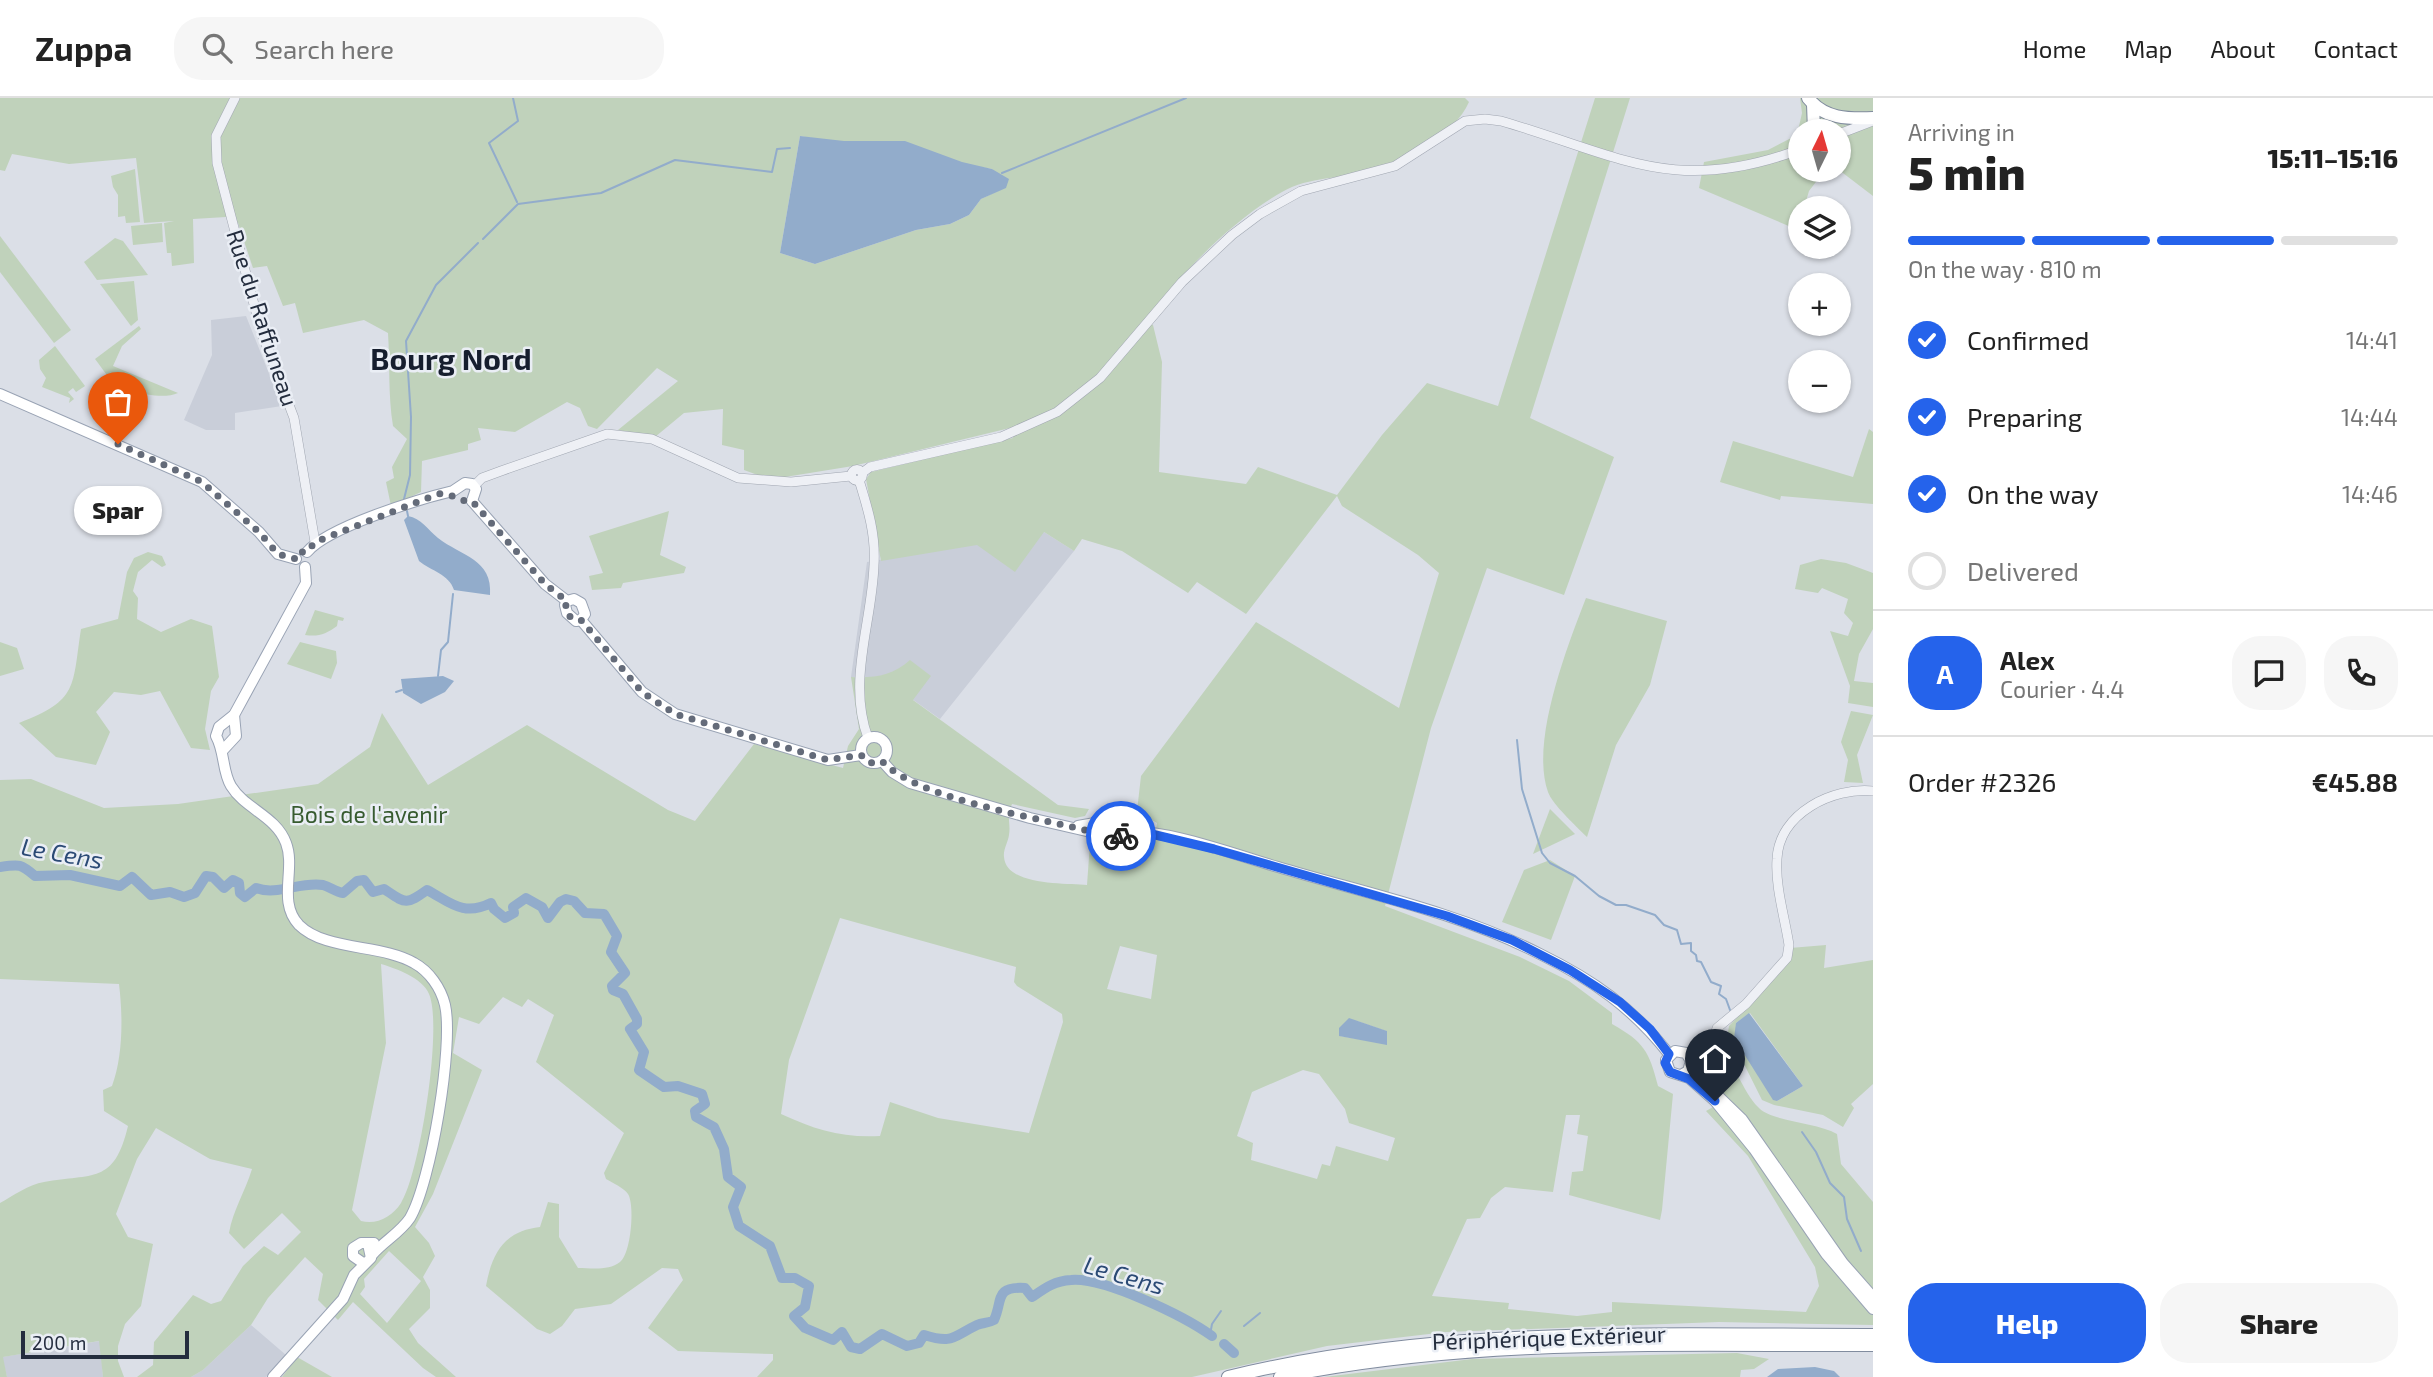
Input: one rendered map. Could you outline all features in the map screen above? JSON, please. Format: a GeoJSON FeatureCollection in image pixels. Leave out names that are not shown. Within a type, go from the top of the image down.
{"type":"FeatureCollection","features":[{"type":"Feature","properties":{"kind":"highway"},"geometry":{"type":"LineString","coordinates":[[1810,101],[1835,117],[1873,119]]}},
{"type":"Feature","properties":{"kind":"highway"},"geometry":{"type":"LineString","coordinates":[[1810,101],[1813,119]]}},
{"type":"Feature","properties":{"kind":"highway","name":"Périphérique Extérieur"},"geometry":{"type":"LineString","coordinates":[[1228,1377],[1350,1353],[1497,1337],[1629,1333],[1873,1335]]}},
{"type":"Feature","properties":{"kind":"highway"},"geometry":{"type":"LineString","coordinates":[[1280,1377],[1384,1359],[1520,1348],[1656,1343],[1866,1345]]}},
{"type":"Feature","properties":{"kind":"main road"},"geometry":{"type":"LineString","coordinates":[[0,394],[202,482],[259,532],[278,554],[300,563]]}},
{"type":"Feature","properties":{"kind":"main road"},"geometry":{"type":"LineString","coordinates":[[359,1261],[352,1253],[355,1245],[370,1250],[402,1229],[410,1218],[431,1159],[446,1035],[444,1000],[431,976],[415,963],[308,932],[292,915],[288,894],[287,844],[275,825],[232,787],[224,746],[216,732],[231,722],[306,583],[299,552],[307,552],[315,542],[406,505],[446,492],[459,492],[468,483],[474,486],[476,496],[472,501],[466,502],[459,492]]}},
{"type":"Feature","properties":{"kind":"main road"},"geometry":{"type":"LineString","coordinates":[[472,501],[545,584],[567,601],[574,599],[581,603],[585,614],[581,620],[642,692],[675,714],[828,760],[861,755]]}},
{"type":"Feature","properties":{"kind":"main road"},"geometry":{"type":"LineString","coordinates":[[224,746],[235,738],[231,722]]}},
{"type":"Feature","properties":{"kind":"main road"},"geometry":{"type":"LineString","coordinates":[[861,755],[862,743],[875,737],[885,743],[886,754],[882,761]]}},
{"type":"Feature","properties":{"kind":"main road"},"geometry":{"type":"LineString","coordinates":[[861,755],[870,763],[882,761]]}},
{"type":"Feature","properties":{"kind":"main road"},"geometry":{"type":"LineString","coordinates":[[882,761],[892,772],[910,783],[1113,841],[1123,833],[1151,833]]}},
{"type":"Feature","properties":{"kind":"main road"},"geometry":{"type":"LineString","coordinates":[[1064,827],[1099,821],[1110,815],[1151,833],[1447,916],[1512,940],[1570,970],[1620,1002],[1650,1029],[1669,1054]]}},
{"type":"Feature","properties":{"kind":"main road"},"geometry":{"type":"LineString","coordinates":[[1122,820],[1123,833]]}},
{"type":"Feature","properties":{"kind":"main road"},"geometry":{"type":"LineString","coordinates":[[1099,821],[1099,835]]}},
{"type":"Feature","properties":{"kind":"main road"},"geometry":{"type":"LineString","coordinates":[[1687,1064],[1667,1070],[1666,1060],[1669,1054],[1675,1051],[1687,1064],[1696,1077],[1742,1119],[1843,1263],[1873,1297]]}},
{"type":"Feature","properties":{"kind":"main road"},"geometry":{"type":"LineString","coordinates":[[1687,1064],[1693,1081],[1730,1120],[1826,1254],[1873,1309]]}},
{"type":"Feature","properties":{"kind":"main road"},"geometry":{"type":"LineString","coordinates":[[359,1261],[370,1260],[370,1250]]}},
{"type":"Feature","properties":{"kind":"main road"},"geometry":{"type":"LineString","coordinates":[[273,1377],[343,1299],[359,1261]]}},
{"type":"Feature","properties":{"kind":"street","name":"Rue du Raffuneau"},"geometry":{"type":"LineString","coordinates":[[235,98],[216,136],[216,163],[261,331],[293,414],[315,542]]}},
{"type":"Feature","properties":{"kind":"street"},"geometry":{"type":"LineString","coordinates":[[474,486],[492,474],[607,434],[652,439],[738,478],[791,482],[857,476],[870,467],[1001,437],[1057,412],[1100,378],[1182,282],[1232,235],[1260,214],[1301,191],[1395,166],[1465,121],[1485,118],[1632,163],[1676,171],[1743,167],[1788,153]]}},
{"type":"Feature","properties":{"kind":"street"},"geometry":{"type":"LineString","coordinates":[[1852,128],[1873,119]]}},
{"type":"Feature","properties":{"kind":"street"},"geometry":{"type":"LineString","coordinates":[[857,476],[874,544],[873,576],[859,683],[868,738]]}},
{"type":"Feature","properties":{"kind":"street"},"geometry":{"type":"LineString","coordinates":[[1687,1064],[1698,1050],[1714,1039],[1717,1028],[1746,1004],[1787,958],[1789,945],[1777,858],[1788,830],[1806,810],[1819,801],[1848,791],[1873,792]]}},
{"type":"Feature","properties":{"kind":"shaded area"},"geometry":{"type":"Polygon","coordinates":[[[246,316],[282,406],[235,413],[235,430],[206,430],[184,420],[212,355],[211,320],[246,316]]]}},
{"type":"Feature","properties":{"kind":"shaded area"},"geometry":{"type":"Polygon","coordinates":[[[1044,532],[1074,551],[940,719],[912,699],[895,673],[870,678],[851,677],[867,562],[1044,532]]]}},
{"type":"Feature","properties":{"kind":"shaded area"},"geometry":{"type":"Polygon","coordinates":[[[251,1325],[286,1355],[266,1377],[191,1377],[203,1370],[251,1325]]]}},
{"type":"Feature","properties":{"kind":"shaded area"},"geometry":{"type":"Polygon","coordinates":[[[100,1341],[103,1377],[7,1377],[2,1357],[100,1341]]]}},
{"type":"Feature","properties":{"kind":"green space","name":"Bois de l'avenir"},"geometry":{"type":"Polygon","coordinates":[[[0,98],[1465,98],[1469,102],[1452,125],[1413,153],[1359,174],[1303,183],[1263,204],[1208,250],[1145,320],[1153,325],[1162,362],[1159,472],[1246,484],[1258,467],[1337,495],[1382,435],[1427,383],[1498,406],[1595,98],[1630,98],[1530,418],[1614,457],[1564,595],[1487,568],[1431,728],[1385,906],[1520,957],[1569,981],[1612,1013],[1612,1024],[1631,1036],[1644,1049],[1652,1064],[1658,1086],[1673,1094],[1662,1210],[1660,1220],[1569,1195],[1572,1172],[1583,1171],[1588,1136],[1577,1134],[1580,1115],[1566,1115],[1553,1192],[1505,1187],[1491,1198],[1480,1218],[1467,1219],[1432,1296],[1509,1303],[1508,1309],[1577,1316],[1612,1312],[1612,1302],[1806,1312],[1819,1286],[1815,1267],[1748,1156],[1706,1111],[1722,1102],[1723,1085],[1700,1062],[1713,1047],[1729,1062],[1753,1101],[1766,1113],[1837,1134],[1841,1164],[1873,1202],[1873,1325],[1719,1322],[1446,1332],[1327,1346],[1192,1377],[757,1377],[773,1360],[773,1354],[678,1351],[648,1328],[683,1280],[678,1269],[662,1268],[611,1304],[575,1309],[562,1326],[550,1334],[537,1329],[486,1286],[492,1263],[496,1253],[509,1238],[528,1229],[540,1227],[548,1202],[559,1204],[559,1237],[578,1268],[605,1268],[620,1262],[629,1240],[630,1200],[624,1190],[606,1179],[604,1173],[624,1133],[536,1062],[554,1015],[528,999],[522,1007],[503,997],[479,1024],[459,1017],[453,1053],[482,1070],[433,1194],[415,1227],[429,1243],[435,1256],[423,1277],[430,1290],[430,1308],[409,1329],[418,1343],[456,1377],[436,1377],[423,1368],[353,1302],[338,1320],[318,1300],[323,1274],[305,1257],[268,1298],[251,1325],[203,1370],[191,1377],[137,1377],[153,1365],[154,1342],[193,1295],[211,1304],[221,1301],[243,1266],[264,1246],[278,1255],[301,1232],[282,1213],[244,1249],[229,1233],[252,1169],[210,1159],[156,1128],[137,1159],[116,1214],[128,1237],[153,1244],[141,1306],[125,1324],[118,1346],[118,1361],[124,1377],[103,1377],[99,1341],[3,1357],[7,1377],[0,1377],[0,1203],[38,1183],[99,1173],[116,1158],[128,1126],[104,1111],[103,1090],[112,1086],[120,1049],[119,984],[0,979],[0,780],[31,779],[104,808],[178,804],[318,784],[370,747],[382,713],[428,785],[527,725],[668,810],[695,821],[754,744],[843,768],[848,746],[859,729],[851,677],[883,675],[897,670],[910,660],[931,676],[913,700],[1058,805],[1089,809],[1085,816],[1075,818],[1012,804],[1004,854],[1007,866],[1025,878],[1087,885],[1090,843],[1116,852],[1127,836],[1155,837],[1157,823],[1137,811],[1141,776],[1256,622],[1399,708],[1439,573],[1418,555],[1342,506],[1337,496],[1246,614],[1197,582],[1188,593],[1122,551],[1082,539],[1074,551],[1044,532],[1015,572],[977,545],[881,561],[866,479],[871,472],[1013,438],[1014,427],[853,466],[785,477],[763,477],[744,470],[744,450],[722,445],[723,409],[684,413],[655,437],[618,430],[678,381],[657,368],[597,429],[588,426],[580,408],[567,402],[515,432],[478,428],[481,440],[468,444],[468,450],[422,461],[421,492],[391,506],[386,482],[394,478],[392,467],[407,439],[393,426],[388,333],[364,320],[303,333],[295,303],[283,306],[267,266],[253,268],[238,223],[226,217],[193,219],[194,263],[172,266],[171,253],[167,253],[164,223],[174,221],[144,223],[136,158],[69,164],[12,154],[5,171],[0,170],[0,98]],[[800,136],[780,253],[815,264],[916,230],[950,224],[969,215],[981,199],[1006,187],[992,169],[800,136]],[[840,918],[789,1060],[781,1114],[829,1132],[853,1136],[880,1136],[890,1102],[938,1118],[1029,1133],[1063,1022],[1062,1014],[1017,986],[1014,982],[1016,967],[840,918]],[[1120,946],[1107,989],[1151,999],[1157,955],[1120,946]],[[381,964],[386,1043],[352,1210],[361,1221],[373,1222],[389,1216],[401,1203],[408,1187],[422,1132],[431,1066],[433,1011],[429,994],[415,979],[381,964]],[[1357,1021],[1340,1036],[1387,1044],[1386,1031],[1357,1021]],[[1303,1070],[1252,1092],[1237,1136],[1253,1143],[1251,1160],[1317,1179],[1322,1164],[1330,1166],[1336,1146],[1388,1161],[1395,1138],[1349,1123],[1345,1109],[1319,1074],[1303,1070]],[[389,1251],[364,1279],[365,1287],[360,1294],[387,1323],[421,1281],[389,1251]]]}},
{"type":"Feature","properties":{"kind":"green space"},"geometry":{"type":"Polygon","coordinates":[[[1800,98],[1873,98],[1873,196],[1852,180],[1852,119],[1801,119],[1800,98]]]}},
{"type":"Feature","properties":{"kind":"green space"},"geometry":{"type":"Polygon","coordinates":[[[1788,140],[1788,182],[1816,182],[1808,196],[1788,196],[1788,226],[1699,188],[1704,162],[1768,150],[1788,140]]]}},
{"type":"Feature","properties":{"kind":"green space"},"geometry":{"type":"Polygon","coordinates":[[[135,169],[140,222],[126,223],[125,216],[118,217],[118,195],[111,176],[135,169]]]}},
{"type":"Feature","properties":{"kind":"green space"},"geometry":{"type":"Polygon","coordinates":[[[162,223],[163,242],[133,245],[131,226],[162,223]]]}},
{"type":"Feature","properties":{"kind":"green space"},"geometry":{"type":"Polygon","coordinates":[[[0,236],[71,330],[54,343],[0,272],[0,236]]]}},
{"type":"Feature","properties":{"kind":"green space"},"geometry":{"type":"Polygon","coordinates":[[[115,238],[123,241],[148,275],[97,280],[84,262],[115,238]]]}},
{"type":"Feature","properties":{"kind":"green space"},"geometry":{"type":"Polygon","coordinates":[[[134,281],[138,320],[131,326],[100,284],[134,281]]]}},
{"type":"Feature","properties":{"kind":"green space"},"geometry":{"type":"Polygon","coordinates":[[[139,326],[141,329],[122,346],[113,366],[178,393],[152,395],[123,387],[109,377],[95,359],[139,326]]]}},
{"type":"Feature","properties":{"kind":"green space"},"geometry":{"type":"Polygon","coordinates":[[[55,346],[85,386],[76,392],[73,388],[68,392],[74,399],[69,403],[70,398],[42,387],[46,378],[40,369],[39,360],[55,346]]]}},
{"type":"Feature","properties":{"kind":"green space"},"geometry":{"type":"Polygon","coordinates":[[[1869,429],[1873,432],[1873,504],[1781,496],[1780,500],[1720,482],[1733,441],[1853,477],[1869,429]]]}},
{"type":"Feature","properties":{"kind":"green space"},"geometry":{"type":"Polygon","coordinates":[[[669,511],[660,555],[686,567],[684,573],[623,583],[621,588],[592,590],[589,576],[603,573],[589,536],[669,511]]]}},
{"type":"Feature","properties":{"kind":"green space"},"geometry":{"type":"Polygon","coordinates":[[[148,552],[162,556],[166,565],[162,567],[152,560],[138,572],[133,591],[138,598],[137,619],[161,632],[191,619],[212,626],[219,677],[211,691],[205,729],[210,750],[191,748],[160,691],[141,695],[114,692],[96,712],[110,732],[96,765],[56,757],[19,723],[39,715],[63,698],[73,678],[81,629],[118,619],[127,572],[134,558],[148,552]]]}},
{"type":"Feature","properties":{"kind":"green space"},"geometry":{"type":"Polygon","coordinates":[[[1821,559],[1846,563],[1873,573],[1873,629],[1859,654],[1854,681],[1873,683],[1873,707],[1848,703],[1850,686],[1830,631],[1848,636],[1853,623],[1844,613],[1848,599],[1822,588],[1818,593],[1795,589],[1800,565],[1821,559]]]}},
{"type":"Feature","properties":{"kind":"green space"},"geometry":{"type":"Polygon","coordinates":[[[1586,598],[1667,621],[1650,685],[1616,745],[1587,837],[1550,797],[1544,771],[1544,747],[1553,695],[1586,598]]]}},
{"type":"Feature","properties":{"kind":"green space"},"geometry":{"type":"Polygon","coordinates":[[[315,610],[344,618],[343,621],[338,620],[337,626],[326,633],[305,635],[315,610]]]}},
{"type":"Feature","properties":{"kind":"green space"},"geometry":{"type":"Polygon","coordinates":[[[0,642],[17,648],[24,669],[0,676],[0,642]]]}},
{"type":"Feature","properties":{"kind":"green space"},"geometry":{"type":"Polygon","coordinates":[[[300,642],[336,651],[337,663],[331,679],[287,664],[300,642]]]}},
{"type":"Feature","properties":{"kind":"green space"},"geometry":{"type":"Polygon","coordinates":[[[1851,711],[1873,715],[1857,755],[1863,783],[1844,782],[1848,760],[1841,742],[1851,711]]]}},
{"type":"Feature","properties":{"kind":"green space"},"geometry":{"type":"Polygon","coordinates":[[[1550,809],[1575,834],[1533,854],[1550,809]]]}},
{"type":"Feature","properties":{"kind":"green space"},"geometry":{"type":"Polygon","coordinates":[[[1550,860],[1575,876],[1551,940],[1502,922],[1524,870],[1550,860]]]}},
{"type":"Feature","properties":{"kind":"green space"},"geometry":{"type":"Polygon","coordinates":[[[1826,945],[1824,968],[1873,960],[1873,1084],[1851,1104],[1854,1108],[1843,1127],[1823,1115],[1762,1100],[1728,1032],[1729,1026],[1767,986],[1790,948],[1826,945]],[[1750,1013],[1736,1023],[1777,1101],[1803,1086],[1750,1013]]]}},
{"type":"Feature","properties":{"kind":"green space"},"geometry":{"type":"Polygon","coordinates":[[[1737,1353],[1769,1359],[1754,1369],[1741,1370],[1740,1377],[1324,1377],[1472,1359],[1737,1353]]]}},
{"type":"Feature","properties":{"kind":"green space"},"geometry":{"type":"Polygon","coordinates":[[[297,1357],[332,1377],[282,1377],[297,1357]]]}},
{"type":"Feature","properties":{"kind":"water"},"geometry":{"type":"Polygon","coordinates":[[[800,136],[844,141],[905,141],[962,162],[992,169],[1009,179],[1006,188],[981,199],[969,215],[950,224],[916,230],[815,264],[780,253],[800,136]]]}},
{"type":"Feature","properties":{"kind":"water"},"geometry":{"type":"Polygon","coordinates":[[[408,516],[421,522],[438,538],[481,566],[490,583],[490,595],[454,590],[444,576],[419,561],[404,520],[408,516]]]}},
{"type":"Feature","properties":{"kind":"water"},"geometry":{"type":"Polygon","coordinates":[[[443,676],[454,681],[445,692],[421,704],[403,693],[401,679],[443,676]]]}},
{"type":"Feature","properties":{"kind":"water"},"geometry":{"type":"Polygon","coordinates":[[[1749,1013],[1803,1086],[1777,1101],[1773,1100],[1734,1038],[1736,1023],[1749,1013]]]}},
{"type":"Feature","properties":{"kind":"water"},"geometry":{"type":"Polygon","coordinates":[[[1349,1018],[1387,1031],[1387,1045],[1339,1036],[1339,1028],[1349,1018]]]}},
{"type":"Feature","properties":{"kind":"water"},"geometry":{"type":"Polygon","coordinates":[[[1815,1367],[1834,1371],[1840,1377],[1767,1377],[1778,1369],[1815,1367]]]}},
{"type":"Feature","properties":{"kind":"waterway"},"geometry":{"type":"LineString","coordinates":[[513,98],[518,121],[489,143],[517,202]]}},
{"type":"Feature","properties":{"kind":"waterway"},"geometry":{"type":"LineString","coordinates":[[1002,173],[1186,98]]}},
{"type":"Feature","properties":{"kind":"waterway"},"geometry":{"type":"LineString","coordinates":[[483,239],[518,204],[601,193],[675,160],[772,172],[777,149],[790,148]]}},
{"type":"Feature","properties":{"kind":"waterway"},"geometry":{"type":"LineString","coordinates":[[404,499],[410,475],[411,417],[406,341],[436,285],[478,243]]}},
{"type":"Feature","properties":{"kind":"waterway"},"geometry":{"type":"LineString","coordinates":[[407,511],[408,516]]}},
{"type":"Feature","properties":{"kind":"waterway"},"geometry":{"type":"LineString","coordinates":[[438,676],[441,650],[448,642],[453,594]]}},
{"type":"Feature","properties":{"kind":"waterway"},"geometry":{"type":"LineString","coordinates":[[396,692],[402,690]]}},
{"type":"Feature","properties":{"kind":"waterway"},"geometry":{"type":"LineString","coordinates":[[1517,740],[1522,789],[1542,853],[1550,863],[1575,876],[1599,896],[1616,905],[1626,905],[1655,915],[1664,925],[1677,930],[1681,944],[1691,943],[1691,951],[1696,955],[1697,961],[1701,962],[1711,982],[1721,986],[1719,994],[1726,999],[1730,1010]]}},
{"type":"Feature","properties":{"kind":"waterway","name":"Le Cens"},"geometry":{"type":"LineString","coordinates":[[0,867],[20,866],[35,876],[70,875],[120,886],[132,877],[151,895],[170,892],[184,897],[195,893],[206,876],[213,877],[224,888],[233,880],[239,883],[240,893],[245,897],[256,888],[272,890],[315,884],[343,893],[357,881],[364,880],[373,892],[384,889],[405,901],[414,899],[427,890],[465,908],[472,909],[491,903],[505,918],[514,913],[513,907],[526,898],[542,907],[548,918],[560,902],[566,899],[574,901],[585,913],[604,914],[617,936],[611,952],[625,973],[612,986],[613,990],[623,994],[637,1019],[637,1024],[630,1029],[644,1052],[639,1070],[664,1087],[678,1086],[702,1094],[705,1104],[695,1111],[696,1117],[714,1127],[724,1149],[728,1177],[741,1187],[733,1207],[739,1226],[770,1246],[782,1278],[795,1278],[809,1286],[805,1307],[794,1316],[805,1328],[833,1340],[842,1332],[851,1347],[860,1349],[882,1334],[907,1346],[919,1343],[924,1335],[947,1339],[994,1320],[1001,1296],[1008,1289],[1025,1288],[1032,1297],[1055,1283],[1071,1280],[1123,1291],[1183,1318],[1212,1336]]}},
{"type":"Feature","properties":{"kind":"waterway"},"geometry":{"type":"LineString","coordinates":[[1802,1132],[1816,1152],[1830,1183],[1844,1197],[1847,1219],[1861,1251]]}},
{"type":"Feature","properties":{"kind":"waterway"},"geometry":{"type":"LineString","coordinates":[[1210,1335],[1212,1324],[1221,1311]]}},
{"type":"Feature","properties":{"kind":"waterway"},"geometry":{"type":"LineString","coordinates":[[1244,1326],[1260,1313]]}},
{"type":"Feature","properties":{"kind":"waterway","name":"Le Cens"},"geometry":{"type":"LineString","coordinates":[[1224,1344],[1234,1353]]}},
{"type":"Feature","properties":{"kind":"way so far"},"geometry":{"type":"LineString","coordinates":[[118,444],[202,482],[259,532],[274,550],[286,558],[296,559],[299,552],[307,552],[315,542],[368,519],[438,494],[446,492],[459,496],[466,502],[472,501],[545,584],[567,601],[565,609],[571,618],[581,620],[588,632],[642,692],[671,712],[828,760],[861,755],[870,763],[882,761],[892,772],[910,783],[1030,818],[1086,830],[1108,841],[1121,836]]}},
{"type":"Feature","properties":{"kind":"place","name":"Spar"},"geometry":{"type":"Point","coordinates":[118,444]}},
{"type":"Feature","properties":{"kind":"district","name":"Bourg Nord"},"geometry":{"type":"Point","coordinates":[451,360]}},
{"type":"Feature","properties":{"kind":"route"},"geometry":{"type":"LineString","coordinates":[[1121,836],[1123,833],[1139,831],[1214,849],[1447,916],[1512,940],[1570,970],[1638,1016],[1669,1054],[1665,1063],[1670,1072],[1693,1081],[1715,1101]]}}]}
